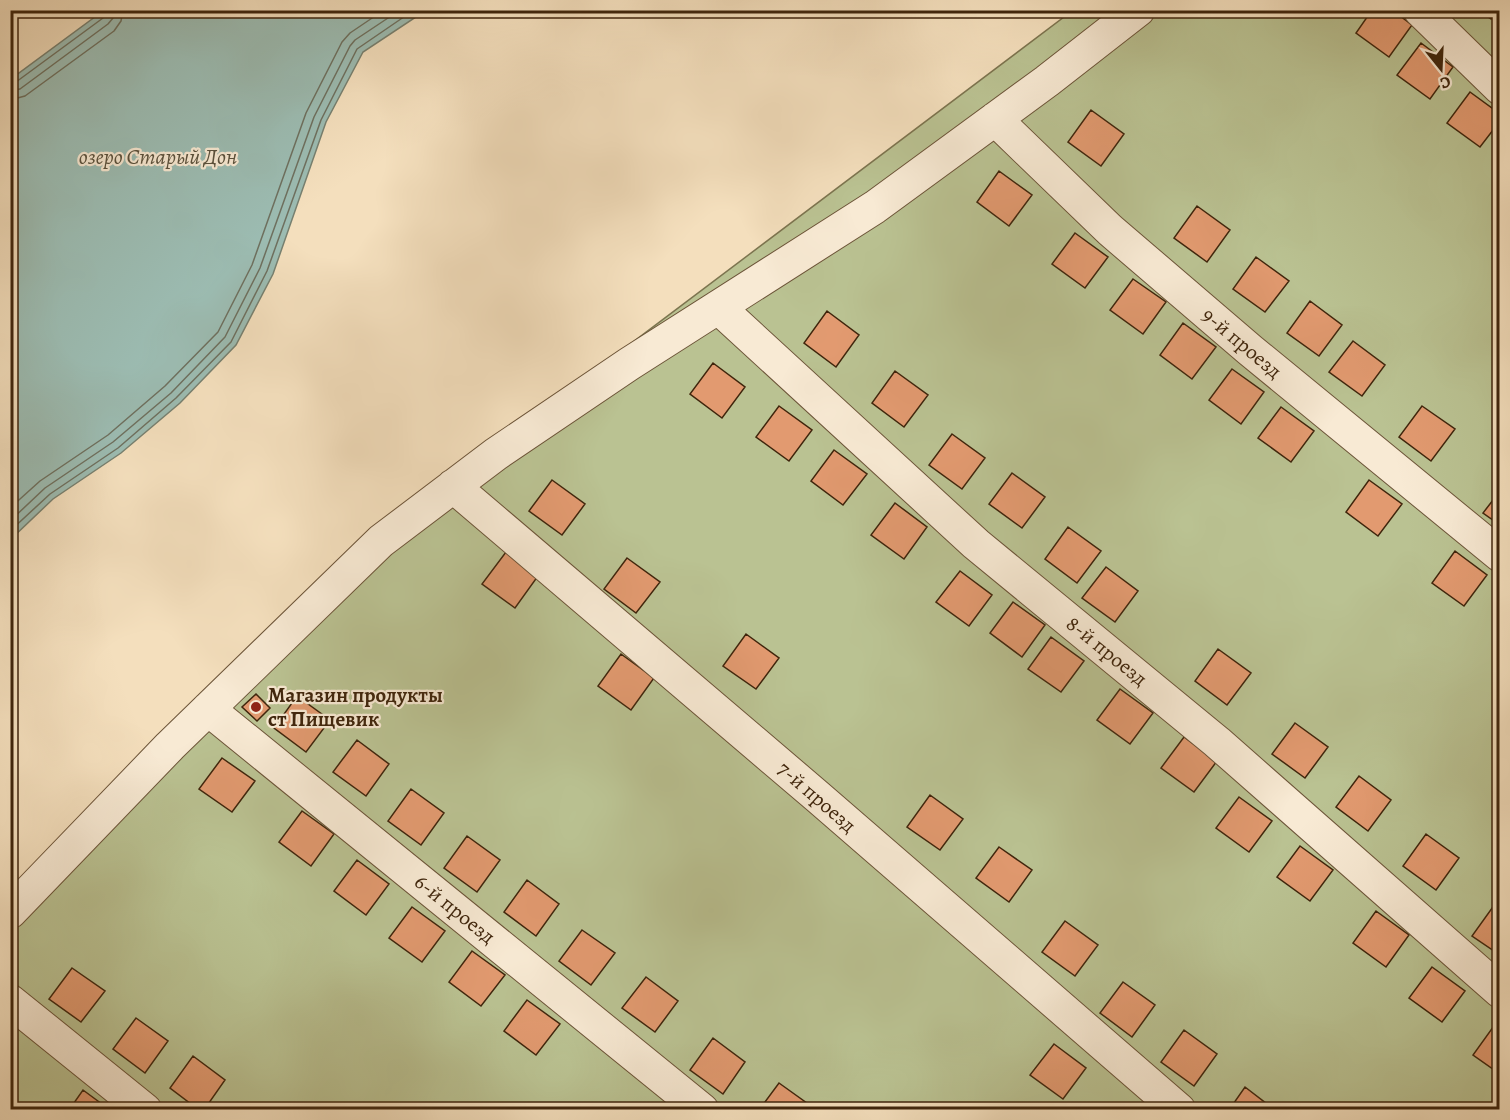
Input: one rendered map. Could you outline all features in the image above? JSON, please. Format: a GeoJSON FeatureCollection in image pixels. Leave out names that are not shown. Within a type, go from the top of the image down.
{"type":"FeatureCollection","features":[{"type":"Feature","properties":{"kind":"street"},"geometry":{"type":"LineString","coordinates":[[10,912],[208,709],[381,541],[496,454],[629,364],[875,207],[1138,10]]}},
{"type":"Feature","properties":{"kind":"street"},"geometry":{"type":"LineString","coordinates":[[1420,10],[1500,88]]}},
{"type":"Feature","properties":{"kind":"street","name":"9-й проезд"},"geometry":{"type":"LineString","coordinates":[[995,119],[1110,230],[1260,358],[1500,555]]}},
{"type":"Feature","properties":{"kind":"street","name":"8-й проезд"},"geometry":{"type":"LineString","coordinates":[[718,307],[976,544],[1217,742],[1500,991]]}},
{"type":"Feature","properties":{"kind":"street","name":"7-й проезд"},"geometry":{"type":"LineString","coordinates":[[453,486],[818,797],[1179,1110]]}},
{"type":"Feature","properties":{"kind":"street","name":"6-й проезд"},"geometry":{"type":"LineString","coordinates":[[208,709],[702,1110]]}},
{"type":"Feature","properties":{"kind":"street"},"geometry":{"type":"LineString","coordinates":[[10,1001],[145,1110]]}},
{"type":"Feature","properties":{"kind":"green space"},"geometry":{"type":"Polygon","coordinates":[[[1072,11],[1499,11],[1499,1109],[11,1110],[11,894],[389,526],[1072,11]]]}},
{"type":"Feature","properties":{"kind":"water","name":"озеро Старый Дон"},"geometry":{"type":"Polygon","coordinates":[[[103,11],[425,11],[363,52],[326,122],[273,274],[236,345],[180,403],[121,453],[53,499],[11,539],[11,79],[103,11]]]}},
{"type":"Feature","properties":{"kind":"building"},"geometry":{"type":"Polygon","coordinates":[[[1372,10],[1392,10],[1412,25],[1389,57],[1356,33],[1372,10]]]}},
{"type":"Feature","properties":{"kind":"building"},"geometry":{"type":"Polygon","coordinates":[[[1478,10],[1497,10],[1491,19],[1478,10]]]}},
{"type":"Feature","properties":{"kind":"building"},"geometry":{"type":"Polygon","coordinates":[[[1421,43],[1453,67],[1430,99],[1397,75],[1421,43]]]}},
{"type":"Feature","properties":{"kind":"building"},"geometry":{"type":"Polygon","coordinates":[[[1470,92],[1500,114],[1500,121],[1480,147],[1447,123],[1470,92]]]}},
{"type":"Feature","properties":{"kind":"building"},"geometry":{"type":"Polygon","coordinates":[[[1091,110],[1124,134],[1101,166],[1068,142],[1091,110]]]}},
{"type":"Feature","properties":{"kind":"building"},"geometry":{"type":"Polygon","coordinates":[[[999,171],[1032,195],[1009,226],[977,202],[999,171]]]}},
{"type":"Feature","properties":{"kind":"building"},"geometry":{"type":"Polygon","coordinates":[[[1197,206],[1230,230],[1207,262],[1174,238],[1197,206]]]}},
{"type":"Feature","properties":{"kind":"building"},"geometry":{"type":"Polygon","coordinates":[[[1075,233],[1108,257],[1085,288],[1052,264],[1075,233]]]}},
{"type":"Feature","properties":{"kind":"building"},"geometry":{"type":"Polygon","coordinates":[[[1256,257],[1289,281],[1265,312],[1233,289],[1256,257]]]}},
{"type":"Feature","properties":{"kind":"building"},"geometry":{"type":"Polygon","coordinates":[[[1133,279],[1166,302],[1143,334],[1110,310],[1133,279]]]}},
{"type":"Feature","properties":{"kind":"building"},"geometry":{"type":"Polygon","coordinates":[[[1310,301],[1342,325],[1319,356],[1287,333],[1310,301]]]}},
{"type":"Feature","properties":{"kind":"building"},"geometry":{"type":"Polygon","coordinates":[[[827,311],[859,335],[836,367],[804,343],[827,311]]]}},
{"type":"Feature","properties":{"kind":"building"},"geometry":{"type":"Polygon","coordinates":[[[1183,323],[1216,347],[1192,379],[1160,355],[1183,323]]]}},
{"type":"Feature","properties":{"kind":"building"},"geometry":{"type":"Polygon","coordinates":[[[1353,341],[1385,365],[1362,396],[1329,372],[1353,341]]]}},
{"type":"Feature","properties":{"kind":"building"},"geometry":{"type":"Polygon","coordinates":[[[713,363],[745,387],[722,418],[690,394],[713,363]]]}},
{"type":"Feature","properties":{"kind":"building"},"geometry":{"type":"Polygon","coordinates":[[[1232,369],[1264,392],[1241,424],[1209,400],[1232,369]]]}},
{"type":"Feature","properties":{"kind":"building"},"geometry":{"type":"Polygon","coordinates":[[[895,371],[928,395],[904,427],[872,403],[895,371]]]}},
{"type":"Feature","properties":{"kind":"building"},"geometry":{"type":"Polygon","coordinates":[[[779,406],[812,430],[789,461],[756,437],[779,406]]]}},
{"type":"Feature","properties":{"kind":"building"},"geometry":{"type":"Polygon","coordinates":[[[1422,406],[1455,429],[1431,461],[1399,437],[1422,406]]]}},
{"type":"Feature","properties":{"kind":"building"},"geometry":{"type":"Polygon","coordinates":[[[1281,407],[1314,431],[1291,462],[1258,438],[1281,407]]]}},
{"type":"Feature","properties":{"kind":"building"},"geometry":{"type":"Polygon","coordinates":[[[952,434],[985,458],[962,489],[929,465],[952,434]]]}},
{"type":"Feature","properties":{"kind":"building"},"geometry":{"type":"Polygon","coordinates":[[[834,450],[867,474],[843,505],[811,481],[834,450]]]}},
{"type":"Feature","properties":{"kind":"building"},"geometry":{"type":"Polygon","coordinates":[[[1012,473],[1045,497],[1022,528],[989,504],[1012,473]]]}},
{"type":"Feature","properties":{"kind":"building"},"geometry":{"type":"Polygon","coordinates":[[[552,480],[585,504],[562,535],[529,511],[552,480]]]}},
{"type":"Feature","properties":{"kind":"building"},"geometry":{"type":"Polygon","coordinates":[[[1369,480],[1402,504],[1378,536],[1346,512],[1369,480]]]}},
{"type":"Feature","properties":{"kind":"building"},"geometry":{"type":"Polygon","coordinates":[[[1500,491],[1500,525],[1483,513],[1500,491]]]}},
{"type":"Feature","properties":{"kind":"building"},"geometry":{"type":"Polygon","coordinates":[[[895,503],[927,527],[904,559],[871,535],[895,503]]]}},
{"type":"Feature","properties":{"kind":"building"},"geometry":{"type":"Polygon","coordinates":[[[1068,527],[1101,551],[1077,583],[1045,559],[1068,527]]]}},
{"type":"Feature","properties":{"kind":"building"},"geometry":{"type":"Polygon","coordinates":[[[1455,551],[1487,575],[1464,606],[1432,583],[1455,551]]]}},
{"type":"Feature","properties":{"kind":"building"},"geometry":{"type":"Polygon","coordinates":[[[506,552],[538,576],[515,608],[482,584],[506,552]]]}},
{"type":"Feature","properties":{"kind":"building"},"geometry":{"type":"Polygon","coordinates":[[[627,558],[660,582],[636,613],[604,589],[627,558]]]}},
{"type":"Feature","properties":{"kind":"building"},"geometry":{"type":"Polygon","coordinates":[[[1106,567],[1138,591],[1115,622],[1082,598],[1106,567]]]}},
{"type":"Feature","properties":{"kind":"building"},"geometry":{"type":"Polygon","coordinates":[[[960,571],[992,595],[969,626],[936,602],[960,571]]]}},
{"type":"Feature","properties":{"kind":"building"},"geometry":{"type":"Polygon","coordinates":[[[1013,602],[1045,625],[1022,657],[990,633],[1013,602]]]}},
{"type":"Feature","properties":{"kind":"building"},"geometry":{"type":"Polygon","coordinates":[[[746,634],[779,658],[756,689],[723,666],[746,634]]]}},
{"type":"Feature","properties":{"kind":"building"},"geometry":{"type":"Polygon","coordinates":[[[1051,637],[1084,661],[1061,692],[1028,669],[1051,637]]]}},
{"type":"Feature","properties":{"kind":"building"},"geometry":{"type":"Polygon","coordinates":[[[1218,649],[1251,673],[1227,705],[1195,681],[1218,649]]]}},
{"type":"Feature","properties":{"kind":"building"},"geometry":{"type":"Polygon","coordinates":[[[621,654],[654,678],[631,710],[598,686],[621,654]]]}},
{"type":"Feature","properties":{"kind":"building"},"geometry":{"type":"Polygon","coordinates":[[[1120,689],[1153,713],[1130,744],[1097,720],[1120,689]]]}},
{"type":"Feature","properties":{"kind":"building","name":"Магазин продукты ст Пищевик"},"geometry":{"type":"Polygon","coordinates":[[[256,694],[270,708],[257,721],[242,707],[256,694]]]}},
{"type":"Feature","properties":{"kind":"building"},"geometry":{"type":"Polygon","coordinates":[[[297,696],[330,720],[306,752],[274,728],[297,696]]]}},
{"type":"Feature","properties":{"kind":"building"},"geometry":{"type":"Polygon","coordinates":[[[1295,723],[1328,747],[1305,778],[1272,754],[1295,723]]]}},
{"type":"Feature","properties":{"kind":"building"},"geometry":{"type":"Polygon","coordinates":[[[1184,737],[1217,761],[1194,792],[1161,768],[1184,737]]]}},
{"type":"Feature","properties":{"kind":"building"},"geometry":{"type":"Polygon","coordinates":[[[357,740],[389,764],[366,796],[333,772],[357,740]]]}},
{"type":"Feature","properties":{"kind":"building"},"geometry":{"type":"Polygon","coordinates":[[[222,758],[255,781],[232,812],[199,789],[222,758]]]}},
{"type":"Feature","properties":{"kind":"building"},"geometry":{"type":"Polygon","coordinates":[[[1359,776],[1391,800],[1368,831],[1336,807],[1359,776]]]}},
{"type":"Feature","properties":{"kind":"building"},"geometry":{"type":"Polygon","coordinates":[[[411,789],[444,813],[421,845],[388,821],[411,789]]]}},
{"type":"Feature","properties":{"kind":"building"},"geometry":{"type":"Polygon","coordinates":[[[930,795],[963,819],[940,850],[907,827],[930,795]]]}},
{"type":"Feature","properties":{"kind":"building"},"geometry":{"type":"Polygon","coordinates":[[[1239,797],[1272,821],[1249,852],[1216,828],[1239,797]]]}},
{"type":"Feature","properties":{"kind":"building"},"geometry":{"type":"Polygon","coordinates":[[[302,811],[334,834],[311,866],[279,842],[302,811]]]}},
{"type":"Feature","properties":{"kind":"building"},"geometry":{"type":"Polygon","coordinates":[[[1426,834],[1459,858],[1436,890],[1403,866],[1426,834]]]}},
{"type":"Feature","properties":{"kind":"building"},"geometry":{"type":"Polygon","coordinates":[[[467,836],[500,860],[477,892],[444,868],[467,836]]]}},
{"type":"Feature","properties":{"kind":"building"},"geometry":{"type":"Polygon","coordinates":[[[1300,846],[1333,870],[1310,901],[1277,877],[1300,846]]]}},
{"type":"Feature","properties":{"kind":"building"},"geometry":{"type":"Polygon","coordinates":[[[999,847],[1032,870],[1009,902],[976,878],[999,847]]]}},
{"type":"Feature","properties":{"kind":"building"},"geometry":{"type":"Polygon","coordinates":[[[357,860],[389,884],[366,915],[334,891],[357,860]]]}},
{"type":"Feature","properties":{"kind":"building"},"geometry":{"type":"Polygon","coordinates":[[[527,880],[559,904],[536,936],[504,912],[527,880]]]}},
{"type":"Feature","properties":{"kind":"building"},"geometry":{"type":"Polygon","coordinates":[[[1495,904],[1500,907],[1500,955],[1472,936],[1495,904]]]}},
{"type":"Feature","properties":{"kind":"building"},"geometry":{"type":"Polygon","coordinates":[[[412,907],[445,931],[422,962],[389,938],[412,907]]]}},
{"type":"Feature","properties":{"kind":"building"},"geometry":{"type":"Polygon","coordinates":[[[1376,911],[1409,935],[1386,967],[1353,943],[1376,911]]]}},
{"type":"Feature","properties":{"kind":"building"},"geometry":{"type":"Polygon","coordinates":[[[1065,921],[1098,945],[1075,976],[1042,952],[1065,921]]]}},
{"type":"Feature","properties":{"kind":"building"},"geometry":{"type":"Polygon","coordinates":[[[582,930],[615,953],[591,985],[559,961],[582,930]]]}},
{"type":"Feature","properties":{"kind":"building"},"geometry":{"type":"Polygon","coordinates":[[[472,951],[505,975],[481,1006],[449,982],[472,951]]]}},
{"type":"Feature","properties":{"kind":"building"},"geometry":{"type":"Polygon","coordinates":[[[1432,967],[1465,991],[1442,1022],[1409,998],[1432,967]]]}},
{"type":"Feature","properties":{"kind":"building"},"geometry":{"type":"Polygon","coordinates":[[[72,968],[105,991],[81,1022],[49,999],[72,968]]]}},
{"type":"Feature","properties":{"kind":"building"},"geometry":{"type":"Polygon","coordinates":[[[646,977],[678,1001],[655,1032],[622,1008],[646,977]]]}},
{"type":"Feature","properties":{"kind":"building"},"geometry":{"type":"Polygon","coordinates":[[[1123,982],[1155,1005],[1132,1037],[1100,1013],[1123,982]]]}},
{"type":"Feature","properties":{"kind":"building"},"geometry":{"type":"Polygon","coordinates":[[[527,1000],[560,1024],[536,1055],[504,1031],[527,1000]]]}},
{"type":"Feature","properties":{"kind":"building"},"geometry":{"type":"Polygon","coordinates":[[[136,1018],[168,1041],[145,1073],[113,1049],[136,1018]]]}},
{"type":"Feature","properties":{"kind":"building"},"geometry":{"type":"Polygon","coordinates":[[[1496,1023],[1500,1026],[1500,1074],[1473,1055],[1496,1023]]]}},
{"type":"Feature","properties":{"kind":"building"},"geometry":{"type":"Polygon","coordinates":[[[1184,1030],[1217,1054],[1194,1086],[1161,1062],[1184,1030]]]}},
{"type":"Feature","properties":{"kind":"building"},"geometry":{"type":"Polygon","coordinates":[[[713,1038],[745,1062],[723,1094],[690,1070],[713,1038]]]}},
{"type":"Feature","properties":{"kind":"building"},"geometry":{"type":"Polygon","coordinates":[[[1054,1044],[1086,1068],[1063,1099],[1030,1075],[1054,1044]]]}},
{"type":"Feature","properties":{"kind":"building"},"geometry":{"type":"Polygon","coordinates":[[[193,1056],[225,1080],[204,1110],[199,1110],[170,1088],[193,1056]]]}},
{"type":"Feature","properties":{"kind":"building"},"geometry":{"type":"Polygon","coordinates":[[[779,1083],[811,1106],[809,1110],[759,1110],[779,1083]]]}},
{"type":"Feature","properties":{"kind":"building"},"geometry":{"type":"Polygon","coordinates":[[[1245,1087],[1275,1110],[1229,1110],[1245,1087]]]}},
{"type":"Feature","properties":{"kind":"building"},"geometry":{"type":"Polygon","coordinates":[[[83,1090],[110,1110],[69,1110],[83,1090]]]}},
{"type":"Feature","properties":{"kind":"place","name":"Магазин продукты ст Пищевик"},"geometry":{"type":"Point","coordinates":[256,707]}}]}
